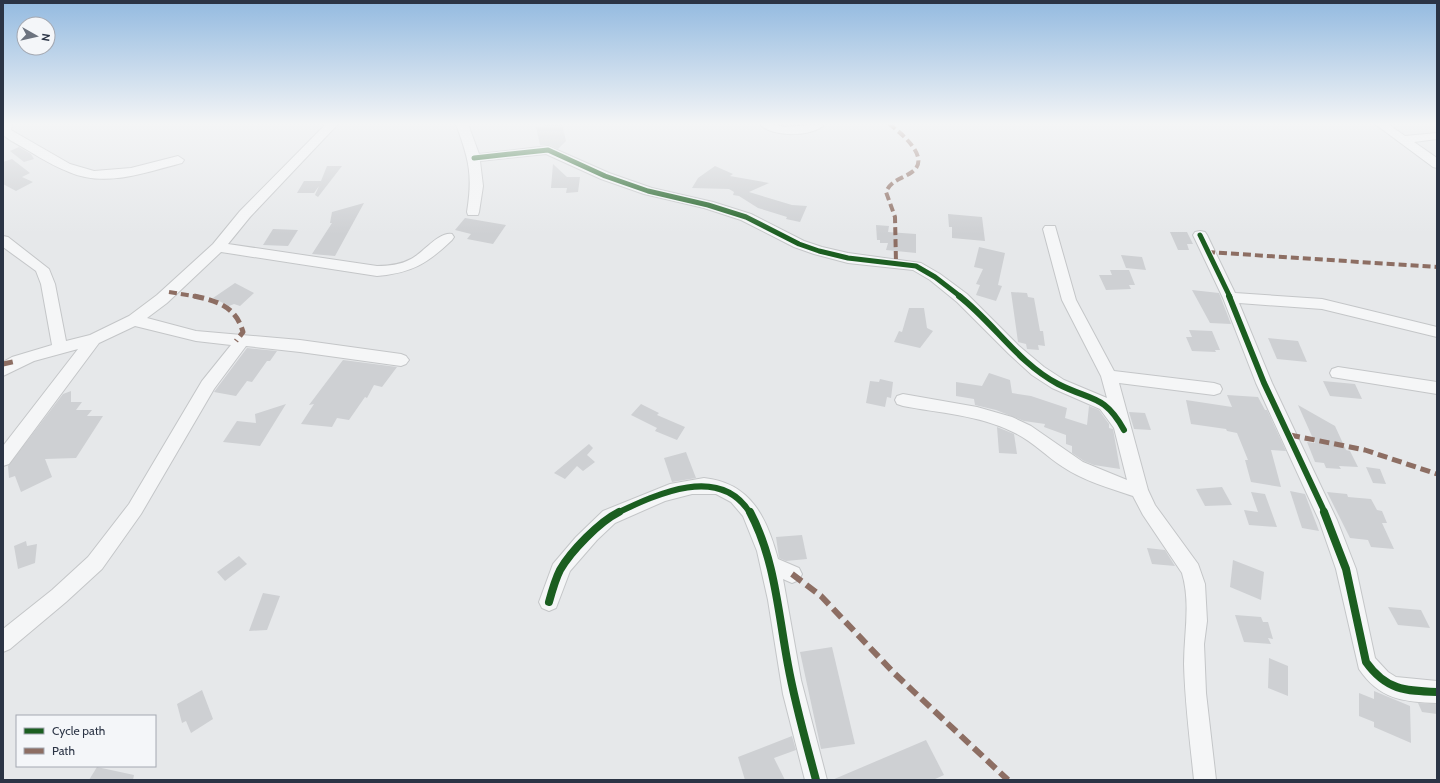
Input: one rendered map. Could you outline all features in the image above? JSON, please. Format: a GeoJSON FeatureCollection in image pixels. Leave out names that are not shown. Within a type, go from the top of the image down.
{"type":"FeatureCollection","features":[{"type":"Feature","properties":{"kind":"street"},"geometry":{"type":"LineString","coordinates":[[58,161],[81,172],[99,175],[117,174],[176,161]]}},
{"type":"Feature","properties":{"kind":"street"},"geometry":{"type":"LineString","coordinates":[[3,370],[17,361],[94,339],[134,320],[162,299],[218,247],[295,161]]}},
{"type":"Feature","properties":{"kind":"street"},"geometry":{"type":"LineString","coordinates":[[473,212],[476,186],[474,161]]}},
{"type":"Feature","properties":{"kind":"street"},"geometry":{"type":"LineString","coordinates":[[571,161],[604,176],[648,191],[708,205],[746,217],[799,244],[819,251],[848,258],[916,266],[935,277],[962,298],[990,324],[1014,350],[1038,371],[1058,384],[1106,405],[1116,416],[1124,430]]}},
{"type":"Feature","properties":{"kind":"street"},"geometry":{"type":"LineString","coordinates":[[1050,229],[1069,300],[1109,376],[1139,491],[1149,510],[1191,570],[1195,584],[1197,621],[1194,644],[1195,694],[1204,780]]}},
{"type":"Feature","properties":{"kind":"street"},"geometry":{"type":"LineString","coordinates":[[1200,235],[1230,298],[1264,383],[1296,448],[1339,547],[1346,569],[1366,662],[1373,674],[1382,683],[1413,691],[1437,692]]}},
{"type":"Feature","properties":{"kind":"street"},"geometry":{"type":"LineString","coordinates":[[218,247],[377,271],[398,270],[420,262],[447,237]]}},
{"type":"Feature","properties":{"kind":"street"},"geometry":{"type":"LineString","coordinates":[[3,240],[42,269],[48,284],[60,348]]}},
{"type":"Feature","properties":{"kind":"street"},"geometry":{"type":"LineString","coordinates":[[1230,298],[1281,300],[1322,304],[1437,332]]}},
{"type":"Feature","properties":{"kind":"street"},"geometry":{"type":"LineString","coordinates":[[134,320],[196,336],[300,346],[401,360]]}},
{"type":"Feature","properties":{"kind":"street"},"geometry":{"type":"LineString","coordinates":[[3,459],[94,339]]}},
{"type":"Feature","properties":{"kind":"street"},"geometry":{"type":"LineString","coordinates":[[3,642],[60,596],[95,563],[135,509],[208,385],[242,341]]}},
{"type":"Feature","properties":{"kind":"street"},"geometry":{"type":"LineString","coordinates":[[1338,374],[1437,388]]}},
{"type":"Feature","properties":{"kind":"street"},"geometry":{"type":"LineString","coordinates":[[1109,376],[1214,389]]}},
{"type":"Feature","properties":{"kind":"street"},"geometry":{"type":"LineString","coordinates":[[902,400],[1004,421],[1029,432],[1058,455],[1084,471],[1139,491]]}},
{"type":"Feature","properties":{"kind":"street"},"geometry":{"type":"LineString","coordinates":[[549,602],[560,570],[593,531],[608,517],[672,490],[702,484],[720,488],[736,496],[753,518],[770,564],[788,666],[816,780]]}},
{"type":"Feature","properties":{"kind":"street"},"geometry":{"type":"LineString","coordinates":[[770,564],[792,574]]}},
{"type":"Feature","properties":{"kind":"building"},"geometry":{"type":"Polygon","coordinates":[[[14,161],[30,173],[22,177],[33,182],[16,191],[3,184],[3,162],[14,161]]]}},
{"type":"Feature","properties":{"kind":"building"},"geometry":{"type":"Polygon","coordinates":[[[553,164],[567,177],[580,177],[578,192],[566,193],[567,188],[551,188],[553,164]]]}},
{"type":"Feature","properties":{"kind":"building"},"geometry":{"type":"Polygon","coordinates":[[[327,166],[342,166],[318,197],[315,195],[319,186],[314,193],[297,193],[304,181],[321,181],[327,166]]]}},
{"type":"Feature","properties":{"kind":"building"},"geometry":{"type":"Polygon","coordinates":[[[715,166],[733,174],[730,176],[769,183],[749,192],[792,205],[807,206],[800,222],[786,219],[787,217],[758,208],[739,196],[733,195],[734,192],[729,189],[692,188],[698,178],[715,166]]]}},
{"type":"Feature","properties":{"kind":"building"},"geometry":{"type":"Polygon","coordinates":[[[364,203],[335,256],[312,254],[332,223],[330,223],[332,212],[364,203]]]}},
{"type":"Feature","properties":{"kind":"building"},"geometry":{"type":"Polygon","coordinates":[[[948,214],[982,217],[985,241],[952,238],[952,227],[949,227],[948,214]]]}},
{"type":"Feature","properties":{"kind":"building"},"geometry":{"type":"Polygon","coordinates":[[[465,218],[506,225],[493,244],[467,239],[471,234],[455,230],[465,218]]]}},
{"type":"Feature","properties":{"kind":"building"},"geometry":{"type":"Polygon","coordinates":[[[876,225],[889,226],[888,232],[916,234],[916,253],[886,250],[888,243],[880,243],[880,240],[877,240],[876,225]]]}},
{"type":"Feature","properties":{"kind":"building"},"geometry":{"type":"Polygon","coordinates":[[[273,229],[298,230],[288,246],[263,245],[273,229]]]}},
{"type":"Feature","properties":{"kind":"building"},"geometry":{"type":"Polygon","coordinates":[[[1170,232],[1187,232],[1193,244],[1187,244],[1189,250],[1178,250],[1170,232]]]}},
{"type":"Feature","properties":{"kind":"building"},"geometry":{"type":"Polygon","coordinates":[[[979,247],[1005,253],[998,285],[1002,286],[996,301],[976,295],[980,285],[976,284],[983,269],[974,267],[979,247]]]}},
{"type":"Feature","properties":{"kind":"building"},"geometry":{"type":"Polygon","coordinates":[[[1121,255],[1142,257],[1146,270],[1126,268],[1121,255]]]}},
{"type":"Feature","properties":{"kind":"building"},"geometry":{"type":"Polygon","coordinates":[[[1110,270],[1129,270],[1135,285],[1129,285],[1131,289],[1106,290],[1099,275],[1112,275],[1110,270]]]}},
{"type":"Feature","properties":{"kind":"building"},"geometry":{"type":"Polygon","coordinates":[[[235,283],[254,293],[240,306],[234,304],[229,306],[213,298],[235,283]]]}},
{"type":"Feature","properties":{"kind":"building"},"geometry":{"type":"Polygon","coordinates":[[[1192,290],[1219,293],[1231,324],[1210,323],[1192,290]]]}},
{"type":"Feature","properties":{"kind":"building"},"geometry":{"type":"Polygon","coordinates":[[[1011,292],[1027,293],[1028,297],[1034,298],[1040,331],[1043,331],[1045,346],[1038,345],[1039,350],[1027,349],[1026,344],[1018,342],[1011,292]]]}},
{"type":"Feature","properties":{"kind":"building"},"geometry":{"type":"Polygon","coordinates":[[[909,308],[924,308],[927,328],[933,331],[920,348],[894,342],[899,331],[902,332],[909,308]]]}},
{"type":"Feature","properties":{"kind":"building"},"geometry":{"type":"Polygon","coordinates":[[[1189,330],[1212,331],[1220,350],[1215,350],[1216,352],[1192,351],[1186,337],[1192,337],[1189,330]]]}},
{"type":"Feature","properties":{"kind":"building"},"geometry":{"type":"Polygon","coordinates":[[[1268,338],[1298,341],[1307,362],[1277,359],[1268,338]]]}},
{"type":"Feature","properties":{"kind":"building"},"geometry":{"type":"Polygon","coordinates":[[[247,348],[277,351],[270,361],[267,361],[252,382],[247,381],[236,396],[214,392],[247,348]]]}},
{"type":"Feature","properties":{"kind":"building"},"geometry":{"type":"Polygon","coordinates":[[[343,360],[397,367],[382,387],[374,385],[367,398],[365,397],[349,420],[337,418],[332,427],[301,424],[314,404],[309,405],[343,360]]]}},
{"type":"Feature","properties":{"kind":"building"},"geometry":{"type":"Polygon","coordinates":[[[989,373],[1010,380],[1012,393],[1031,396],[1067,408],[1065,418],[1087,425],[1089,406],[1099,410],[1109,424],[1109,428],[1113,429],[1120,469],[1094,465],[1084,461],[1072,453],[1072,446],[1066,444],[1066,435],[1044,427],[1045,424],[1024,421],[996,410],[975,405],[974,399],[956,396],[956,382],[982,386],[989,373]]]}},
{"type":"Feature","properties":{"kind":"building"},"geometry":{"type":"Polygon","coordinates":[[[880,379],[893,382],[891,398],[887,397],[885,407],[866,403],[870,381],[879,382],[880,379]]]}},
{"type":"Feature","properties":{"kind":"building"},"geometry":{"type":"Polygon","coordinates":[[[1323,381],[1355,384],[1362,399],[1330,396],[1323,381]]]}},
{"type":"Feature","properties":{"kind":"building"},"geometry":{"type":"Polygon","coordinates":[[[71,391],[71,402],[82,402],[76,410],[92,410],[87,416],[103,416],[76,458],[45,459],[52,477],[21,492],[15,476],[9,478],[8,466],[63,394],[71,391]]]}},
{"type":"Feature","properties":{"kind":"building"},"geometry":{"type":"Polygon","coordinates":[[[1227,395],[1258,397],[1265,410],[1267,410],[1286,451],[1271,450],[1281,487],[1251,482],[1245,460],[1248,460],[1237,433],[1227,431],[1226,429],[1191,424],[1186,400],[1232,407],[1227,395]]]}},
{"type":"Feature","properties":{"kind":"building"},"geometry":{"type":"Polygon","coordinates":[[[286,404],[260,446],[223,442],[237,421],[256,423],[255,414],[286,404]]]}},
{"type":"Feature","properties":{"kind":"building"},"geometry":{"type":"Polygon","coordinates":[[[641,404],[659,413],[657,415],[685,427],[677,440],[655,431],[657,428],[631,415],[641,404]]]}},
{"type":"Feature","properties":{"kind":"building"},"geometry":{"type":"Polygon","coordinates":[[[1298,405],[1335,426],[1346,450],[1350,451],[1358,467],[1339,466],[1341,469],[1326,468],[1324,463],[1315,462],[1307,442],[1315,443],[1298,405]]]}},
{"type":"Feature","properties":{"kind":"building"},"geometry":{"type":"Polygon","coordinates":[[[1129,412],[1145,413],[1151,430],[1134,429],[1129,412]]]}},
{"type":"Feature","properties":{"kind":"building"},"geometry":{"type":"Polygon","coordinates":[[[997,427],[1014,434],[1017,454],[999,453],[997,427]]]}},
{"type":"Feature","properties":{"kind":"building"},"geometry":{"type":"Polygon","coordinates":[[[589,444],[593,448],[587,455],[595,462],[583,471],[577,466],[565,479],[554,473],[589,444]]]}},
{"type":"Feature","properties":{"kind":"building"},"geometry":{"type":"Polygon","coordinates":[[[686,452],[696,478],[672,482],[664,458],[686,452]]]}},
{"type":"Feature","properties":{"kind":"building"},"geometry":{"type":"Polygon","coordinates":[[[1366,467],[1380,469],[1386,484],[1373,483],[1366,467]]]}},
{"type":"Feature","properties":{"kind":"building"},"geometry":{"type":"Polygon","coordinates":[[[1222,487],[1232,505],[1205,506],[1196,489],[1222,487]]]}},
{"type":"Feature","properties":{"kind":"building"},"geometry":{"type":"Polygon","coordinates":[[[1290,491],[1305,494],[1319,531],[1302,528],[1290,491]]]}},
{"type":"Feature","properties":{"kind":"building"},"geometry":{"type":"Polygon","coordinates":[[[1251,492],[1265,494],[1277,527],[1249,525],[1244,510],[1258,512],[1251,492]]]}},
{"type":"Feature","properties":{"kind":"building"},"geometry":{"type":"Polygon","coordinates":[[[1327,492],[1347,494],[1348,497],[1371,499],[1377,510],[1382,511],[1387,523],[1382,523],[1394,549],[1371,547],[1368,540],[1350,538],[1327,492]]]}},
{"type":"Feature","properties":{"kind":"building"},"geometry":{"type":"Polygon","coordinates":[[[802,535],[807,559],[786,561],[779,558],[776,537],[802,535]]]}},
{"type":"Feature","properties":{"kind":"building"},"geometry":{"type":"Polygon","coordinates":[[[26,541],[27,546],[37,544],[35,563],[18,569],[14,546],[26,541]]]}},
{"type":"Feature","properties":{"kind":"building"},"geometry":{"type":"Polygon","coordinates":[[[1147,548],[1165,550],[1175,566],[1152,564],[1147,548]]]}},
{"type":"Feature","properties":{"kind":"building"},"geometry":{"type":"Polygon","coordinates":[[[239,556],[247,564],[225,581],[217,572],[239,556]]]}},
{"type":"Feature","properties":{"kind":"building"},"geometry":{"type":"Polygon","coordinates":[[[1233,560],[1264,572],[1261,600],[1230,587],[1233,560]]]}},
{"type":"Feature","properties":{"kind":"building"},"geometry":{"type":"Polygon","coordinates":[[[263,593],[280,596],[267,630],[249,631],[263,593]]]}},
{"type":"Feature","properties":{"kind":"building"},"geometry":{"type":"Polygon","coordinates":[[[1388,607],[1421,610],[1430,628],[1398,625],[1388,607]]]}},
{"type":"Feature","properties":{"kind":"building"},"geometry":{"type":"Polygon","coordinates":[[[1235,615],[1261,617],[1263,622],[1268,622],[1273,639],[1268,638],[1271,644],[1244,642],[1235,615]]]}},
{"type":"Feature","properties":{"kind":"building"},"geometry":{"type":"Polygon","coordinates":[[[832,647],[855,744],[821,749],[800,652],[832,647]]]}},
{"type":"Feature","properties":{"kind":"building"},"geometry":{"type":"Polygon","coordinates":[[[1269,658],[1288,666],[1288,696],[1268,688],[1269,658]]]}},
{"type":"Feature","properties":{"kind":"building"},"geometry":{"type":"Polygon","coordinates":[[[202,690],[213,719],[191,733],[186,721],[182,723],[177,704],[202,690]]]}},
{"type":"Feature","properties":{"kind":"building"},"geometry":{"type":"Polygon","coordinates":[[[1374,691],[1410,706],[1411,743],[1374,727],[1374,722],[1359,716],[1359,693],[1374,699],[1374,691]]]}},
{"type":"Feature","properties":{"kind":"building"},"geometry":{"type":"Polygon","coordinates":[[[1418,703],[1437,704],[1437,714],[1422,712],[1418,703]]]}},
{"type":"Feature","properties":{"kind":"building"},"geometry":{"type":"Polygon","coordinates":[[[792,736],[796,750],[774,758],[785,780],[745,780],[738,757],[792,736]]]}},
{"type":"Feature","properties":{"kind":"building"},"geometry":{"type":"Polygon","coordinates":[[[926,740],[944,775],[933,780],[832,780],[926,740]]]}},
{"type":"Feature","properties":{"kind":"building"},"geometry":{"type":"Polygon","coordinates":[[[97,767],[134,775],[133,780],[89,780],[97,767]]]}},
{"type":"Feature","properties":{"kind":"marked path"},"geometry":{"type":"LineString","coordinates":[[896,263],[895,217],[886,192],[888,187],[894,181],[915,170],[919,164],[919,161]]}},
{"type":"Feature","properties":{"kind":"marked path"},"geometry":{"type":"LineString","coordinates":[[1207,252],[1437,267]]}},
{"type":"Feature","properties":{"kind":"marked path"},"geometry":{"type":"LineString","coordinates":[[169,292],[191,295],[214,301],[234,312],[240,321],[243,332],[236,341]]}},
{"type":"Feature","properties":{"kind":"marked path"},"geometry":{"type":"LineString","coordinates":[[3,364],[17,361]]}},
{"type":"Feature","properties":{"kind":"marked path"},"geometry":{"type":"LineString","coordinates":[[1290,435],[1328,441],[1365,450],[1437,474]]}},
{"type":"Feature","properties":{"kind":"marked path"},"geometry":{"type":"LineString","coordinates":[[792,574],[821,596],[895,674],[1008,780]]}},
{"type":"Feature","properties":{"kind":"cycle path"},"geometry":{"type":"LineString","coordinates":[[571,161],[605,176],[648,191],[708,205],[746,217],[799,244],[819,251],[848,258],[916,266],[935,277],[962,298],[1014,350],[1038,371],[1058,384],[1106,405],[1116,416],[1124,430]]}},
{"type":"Feature","properties":{"kind":"cycle path"},"geometry":{"type":"LineString","coordinates":[[1200,235],[1230,298],[1264,383],[1328,520],[1346,569],[1366,662],[1380,679],[1396,688],[1437,692]]}},
{"type":"Feature","properties":{"kind":"cycle path"},"geometry":{"type":"LineString","coordinates":[[549,602],[563,565],[591,534],[609,517],[623,510],[681,488],[704,485],[727,490],[737,497],[749,511],[759,530],[767,551],[773,575],[794,694],[816,780]]}}]}
